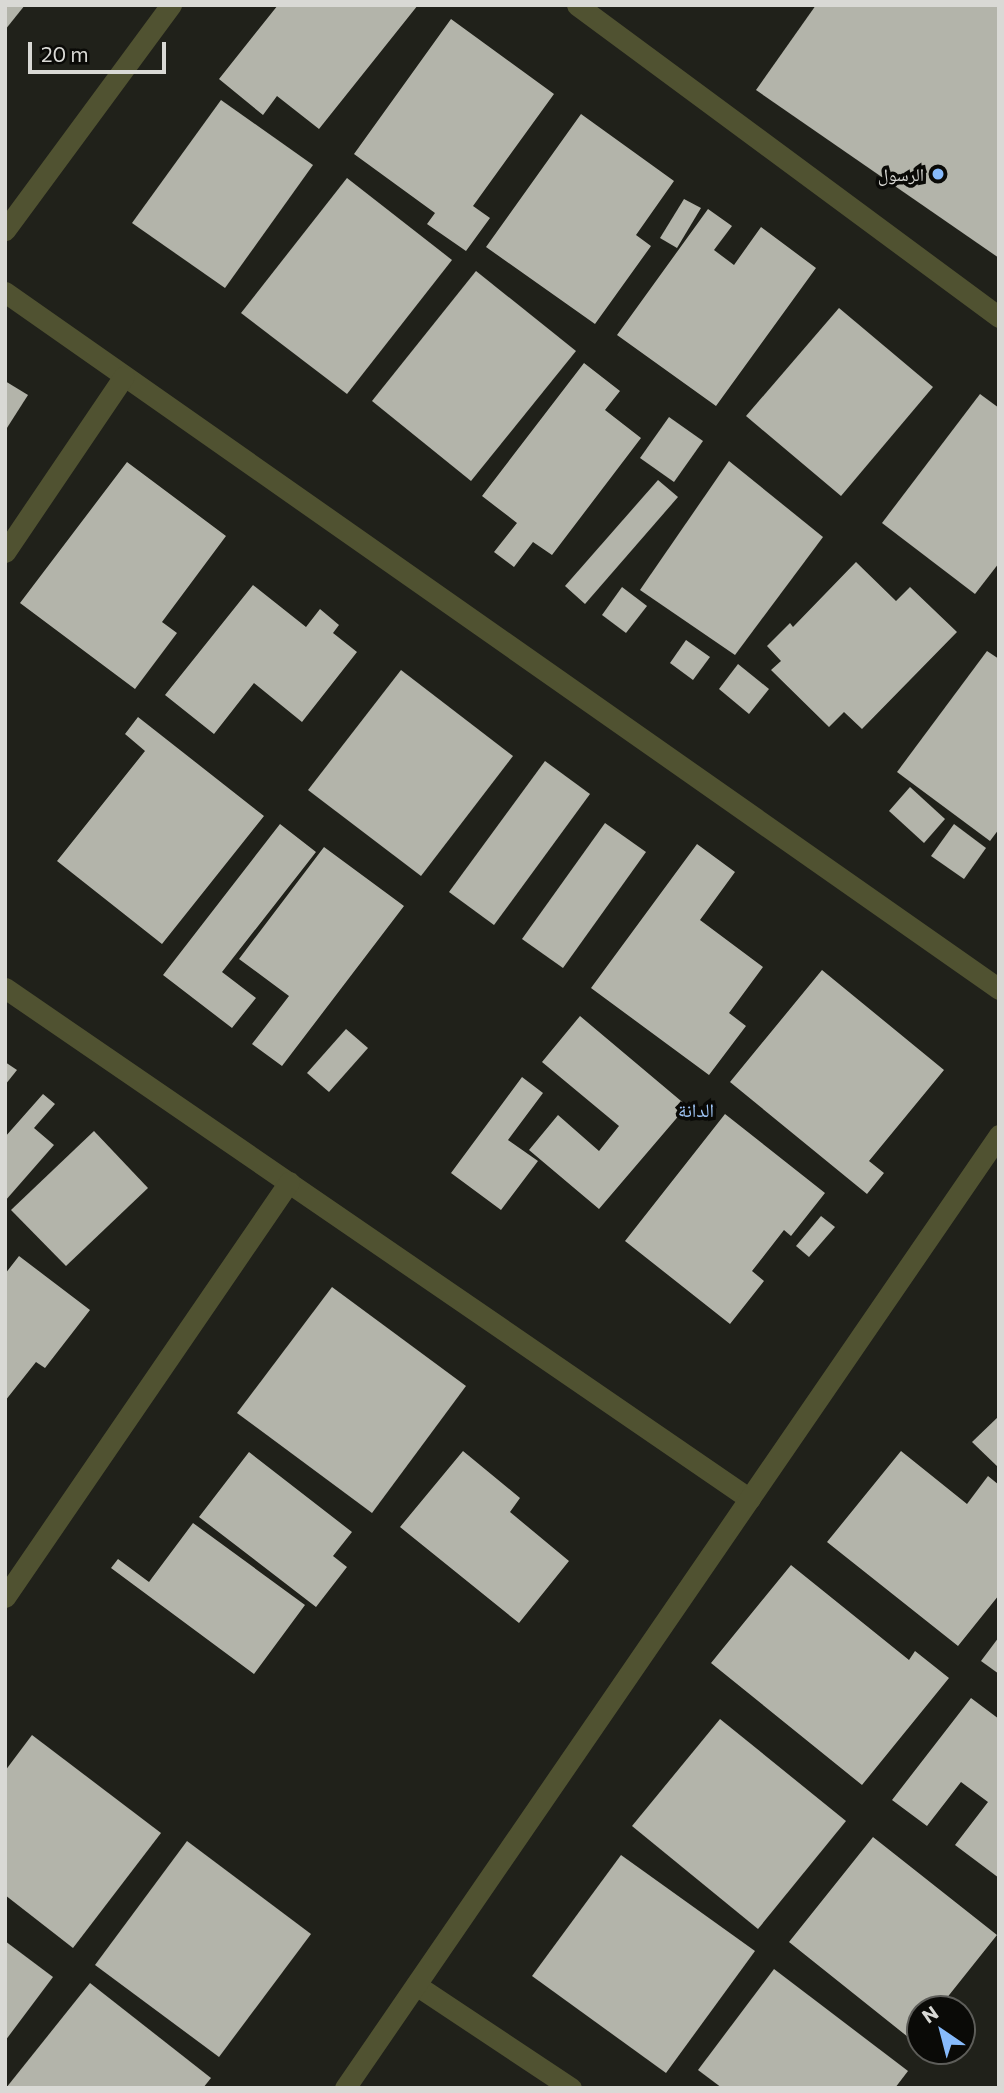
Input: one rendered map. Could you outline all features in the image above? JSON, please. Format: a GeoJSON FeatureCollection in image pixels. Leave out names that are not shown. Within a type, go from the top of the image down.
{"type":"FeatureCollection","features":[{"type":"Feature","properties":{"kind":"street"},"geometry":{"type":"LineString","coordinates":[[5,230],[171,5]]}},
{"type":"Feature","properties":{"kind":"street"},"geometry":{"type":"LineString","coordinates":[[577,5],[999,317]]}},
{"type":"Feature","properties":{"kind":"street"},"geometry":{"type":"LineString","coordinates":[[5,292],[999,989]]}},
{"type":"Feature","properties":{"kind":"street"},"geometry":{"type":"LineString","coordinates":[[5,552],[124,376]]}},
{"type":"Feature","properties":{"kind":"street"},"geometry":{"type":"LineString","coordinates":[[5,988],[750,1499]]}},
{"type":"Feature","properties":{"kind":"street"},"geometry":{"type":"LineString","coordinates":[[345,2088],[999,1135]]}},
{"type":"Feature","properties":{"kind":"street"},"geometry":{"type":"LineString","coordinates":[[5,1597],[289,1182]]}},
{"type":"Feature","properties":{"kind":"street"},"geometry":{"type":"LineString","coordinates":[[416,1985],[572,2088]]}},
{"type":"Feature","properties":{"kind":"building"},"geometry":{"type":"Polygon","coordinates":[[[5,5],[25,5],[5,30],[5,5]]]}},
{"type":"Feature","properties":{"kind":"building"},"geometry":{"type":"Polygon","coordinates":[[[278,5],[418,5],[319,129],[277,96],[263,115],[219,79],[278,5]]]}},
{"type":"Feature","properties":{"kind":"building","name":"الرسول"},"geometry":{"type":"Polygon","coordinates":[[[816,5],[999,5],[999,258],[756,90],[816,5]]]}},
{"type":"Feature","properties":{"kind":"building"},"geometry":{"type":"Polygon","coordinates":[[[451,19],[554,94],[473,206],[490,218],[466,251],[427,224],[435,213],[354,154],[451,19]]]}},
{"type":"Feature","properties":{"kind":"building"},"geometry":{"type":"Polygon","coordinates":[[[221,100],[313,165],[225,288],[132,223],[221,100]]]}},
{"type":"Feature","properties":{"kind":"building"},"geometry":{"type":"Polygon","coordinates":[[[581,114],[674,181],[636,235],[651,246],[595,324],[486,247],[581,114]]]}},
{"type":"Feature","properties":{"kind":"building"},"geometry":{"type":"Polygon","coordinates":[[[347,178],[452,260],[347,394],[241,313],[347,178]]]}},
{"type":"Feature","properties":{"kind":"building"},"geometry":{"type":"Polygon","coordinates":[[[684,199],[701,208],[677,248],[660,238],[684,199]]]}},
{"type":"Feature","properties":{"kind":"building"},"geometry":{"type":"Polygon","coordinates":[[[708,209],[732,226],[714,250],[734,265],[761,227],[816,268],[716,406],[617,335],[708,209]]]}},
{"type":"Feature","properties":{"kind":"building"},"geometry":{"type":"Polygon","coordinates":[[[476,271],[576,351],[471,481],[372,401],[476,271]]]}},
{"type":"Feature","properties":{"kind":"building"},"geometry":{"type":"Polygon","coordinates":[[[839,308],[933,387],[841,496],[746,416],[839,308]]]}},
{"type":"Feature","properties":{"kind":"building"},"geometry":{"type":"Polygon","coordinates":[[[584,363],[620,391],[605,410],[641,438],[552,555],[533,542],[514,567],[494,552],[517,523],[482,496],[584,363]]]}},
{"type":"Feature","properties":{"kind":"building"},"geometry":{"type":"Polygon","coordinates":[[[5,381],[28,395],[5,431],[5,381]]]}},
{"type":"Feature","properties":{"kind":"building"},"geometry":{"type":"Polygon","coordinates":[[[980,394],[999,408],[999,563],[975,594],[882,523],[980,394]]]}},
{"type":"Feature","properties":{"kind":"building"},"geometry":{"type":"Polygon","coordinates":[[[669,417],[703,441],[674,482],[640,458],[669,417]]]}},
{"type":"Feature","properties":{"kind":"building"},"geometry":{"type":"Polygon","coordinates":[[[729,461],[823,537],[735,655],[640,590],[729,461]]]}},
{"type":"Feature","properties":{"kind":"building"},"geometry":{"type":"Polygon","coordinates":[[[127,462],[226,536],[162,622],[177,633],[135,689],[20,603],[127,462]]]}},
{"type":"Feature","properties":{"kind":"building"},"geometry":{"type":"Polygon","coordinates":[[[658,480],[678,497],[585,604],[565,586],[658,480]]]}},
{"type":"Feature","properties":{"kind":"building"},"geometry":{"type":"Polygon","coordinates":[[[856,562],[896,601],[910,587],[957,632],[862,729],[844,712],[829,727],[771,670],[781,661],[767,646],[790,623],[793,627],[856,562]]]}},
{"type":"Feature","properties":{"kind":"building"},"geometry":{"type":"Polygon","coordinates":[[[253,585],[306,627],[320,609],[339,625],[333,633],[357,652],[302,722],[254,683],[214,734],[165,695],[253,585]]]}},
{"type":"Feature","properties":{"kind":"building"},"geometry":{"type":"Polygon","coordinates":[[[622,587],[647,606],[626,633],[602,615],[622,587]]]}},
{"type":"Feature","properties":{"kind":"building"},"geometry":{"type":"Polygon","coordinates":[[[686,640],[710,657],[693,680],[670,663],[686,640]]]}},
{"type":"Feature","properties":{"kind":"building"},"geometry":{"type":"Polygon","coordinates":[[[987,651],[999,659],[999,829],[990,841],[897,772],[987,651]]]}},
{"type":"Feature","properties":{"kind":"building"},"geometry":{"type":"Polygon","coordinates":[[[738,664],[769,689],[749,714],[719,689],[738,664]]]}},
{"type":"Feature","properties":{"kind":"building"},"geometry":{"type":"Polygon","coordinates":[[[401,670],[513,756],[421,876],[308,790],[401,670]]]}},
{"type":"Feature","properties":{"kind":"building"},"geometry":{"type":"Polygon","coordinates":[[[138,717],[264,816],[162,944],[57,861],[145,751],[125,734],[138,717]]]}},
{"type":"Feature","properties":{"kind":"building"},"geometry":{"type":"Polygon","coordinates":[[[545,761],[590,794],[494,925],[449,892],[545,761]]]}},
{"type":"Feature","properties":{"kind":"building"},"geometry":{"type":"Polygon","coordinates":[[[910,787],[945,819],[924,843],[889,811],[910,787]]]}},
{"type":"Feature","properties":{"kind":"building"},"geometry":{"type":"Polygon","coordinates":[[[605,823],[646,852],[563,968],[522,939],[605,823]]]}},
{"type":"Feature","properties":{"kind":"building"},"geometry":{"type":"Polygon","coordinates":[[[280,824],[316,852],[222,972],[256,998],[232,1028],[163,975],[280,824]]]}},
{"type":"Feature","properties":{"kind":"building"},"geometry":{"type":"Polygon","coordinates":[[[954,824],[986,848],[964,879],[931,856],[954,824]]]}},
{"type":"Feature","properties":{"kind":"building"},"geometry":{"type":"Polygon","coordinates":[[[697,844],[735,872],[700,920],[763,967],[729,1013],[746,1026],[709,1075],[591,988],[697,844]]]}},
{"type":"Feature","properties":{"kind":"building"},"geometry":{"type":"Polygon","coordinates":[[[324,847],[404,906],[282,1066],[252,1044],[289,996],[239,959],[324,847]]]}},
{"type":"Feature","properties":{"kind":"building"},"geometry":{"type":"Polygon","coordinates":[[[822,970],[944,1070],[869,1161],[884,1173],[867,1194],[730,1082],[822,970]]]}},
{"type":"Feature","properties":{"kind":"building"},"geometry":{"type":"Polygon","coordinates":[[[580,1016],[687,1106],[599,1209],[529,1150],[558,1115],[599,1151],[619,1126],[542,1062],[580,1016]]]}},
{"type":"Feature","properties":{"kind":"building"},"geometry":{"type":"Polygon","coordinates":[[[346,1029],[368,1048],[329,1092],[307,1073],[346,1029]]]}},
{"type":"Feature","properties":{"kind":"building"},"geometry":{"type":"Polygon","coordinates":[[[5,1062],[17,1070],[5,1085],[5,1062]]]}},
{"type":"Feature","properties":{"kind":"building"},"geometry":{"type":"Polygon","coordinates":[[[522,1077],[543,1093],[508,1140],[538,1161],[501,1210],[451,1173],[522,1077]]]}},
{"type":"Feature","properties":{"kind":"building"},"geometry":{"type":"Polygon","coordinates":[[[43,1094],[55,1104],[34,1128],[54,1145],[5,1201],[5,1137],[43,1094]]]}},
{"type":"Feature","properties":{"kind":"building"},"geometry":{"type":"Polygon","coordinates":[[[725,1114],[825,1193],[791,1236],[784,1230],[752,1271],[764,1281],[730,1324],[625,1241],[725,1114]]]}},
{"type":"Feature","properties":{"kind":"building"},"geometry":{"type":"Polygon","coordinates":[[[94,1131],[148,1188],[66,1266],[11,1210],[94,1131]]]}},
{"type":"Feature","properties":{"kind":"building"},"geometry":{"type":"Polygon","coordinates":[[[821,1216],[835,1227],[809,1257],[796,1246],[821,1216]]]}},
{"type":"Feature","properties":{"kind":"building"},"geometry":{"type":"Polygon","coordinates":[[[19,1256],[90,1310],[45,1368],[36,1362],[5,1401],[5,1274],[19,1256]]]}},
{"type":"Feature","properties":{"kind":"building"},"geometry":{"type":"Polygon","coordinates":[[[332,1287],[466,1386],[372,1513],[237,1413],[332,1287]]]}},
{"type":"Feature","properties":{"kind":"building"},"geometry":{"type":"Polygon","coordinates":[[[999,1416],[999,1468],[972,1442],[999,1416]]]}},
{"type":"Feature","properties":{"kind":"building"},"geometry":{"type":"Polygon","coordinates":[[[463,1451],[520,1498],[510,1512],[569,1561],[519,1623],[400,1527],[463,1451]]]}},
{"type":"Feature","properties":{"kind":"building"},"geometry":{"type":"Polygon","coordinates":[[[901,1451],[967,1504],[988,1476],[999,1485],[999,1595],[958,1646],[827,1542],[901,1451]]]}},
{"type":"Feature","properties":{"kind":"building"},"geometry":{"type":"Polygon","coordinates":[[[249,1452],[352,1532],[333,1556],[347,1567],[316,1607],[199,1517],[249,1452]]]}},
{"type":"Feature","properties":{"kind":"building"},"geometry":{"type":"Polygon","coordinates":[[[193,1523],[305,1605],[254,1674],[111,1568],[118,1559],[149,1582],[193,1523]]]}},
{"type":"Feature","properties":{"kind":"building"},"geometry":{"type":"Polygon","coordinates":[[[791,1565],[909,1660],[915,1651],[949,1678],[862,1785],[711,1663],[791,1565]]]}},
{"type":"Feature","properties":{"kind":"building"},"geometry":{"type":"Polygon","coordinates":[[[999,1637],[999,1674],[981,1661],[999,1637]]]}},
{"type":"Feature","properties":{"kind":"building"},"geometry":{"type":"Polygon","coordinates":[[[971,1698],[999,1719],[999,1878],[955,1845],[988,1802],[961,1782],[927,1826],[892,1800],[971,1698]]]}},
{"type":"Feature","properties":{"kind":"building"},"geometry":{"type":"Polygon","coordinates":[[[720,1719],[846,1821],[758,1929],[632,1826],[720,1719]]]}},
{"type":"Feature","properties":{"kind":"building"},"geometry":{"type":"Polygon","coordinates":[[[32,1735],[161,1833],[73,1948],[5,1895],[5,1771],[32,1735]]]}},
{"type":"Feature","properties":{"kind":"building"},"geometry":{"type":"Polygon","coordinates":[[[873,1837],[997,1935],[949,1995],[906,1995],[906,2035],[789,1942],[873,1837]]]}},
{"type":"Feature","properties":{"kind":"building"},"geometry":{"type":"Polygon","coordinates":[[[187,1841],[311,1934],[219,2057],[95,1965],[187,1841]]]}},
{"type":"Feature","properties":{"kind":"building"},"geometry":{"type":"Polygon","coordinates":[[[621,1855],[755,1951],[666,2073],[532,1976],[621,1855]]]}},
{"type":"Feature","properties":{"kind":"building"},"geometry":{"type":"Polygon","coordinates":[[[5,1941],[53,1977],[5,2041],[5,1941]]]}},
{"type":"Feature","properties":{"kind":"building"},"geometry":{"type":"Polygon","coordinates":[[[774,1969],[908,2071],[895,2088],[722,2088],[698,2070],[774,1969]]]}},
{"type":"Feature","properties":{"kind":"building"},"geometry":{"type":"Polygon","coordinates":[[[90,1983],[211,2078],[203,2088],[6,2088],[90,1983]]]}},
{"type":"Feature","properties":{"kind":"place","name":"الرسول"},"geometry":{"type":"Point","coordinates":[938,174]}},
{"type":"Feature","properties":{"kind":"district","name":"الدانة"},"geometry":{"type":"Point","coordinates":[696,1110]}}]}
